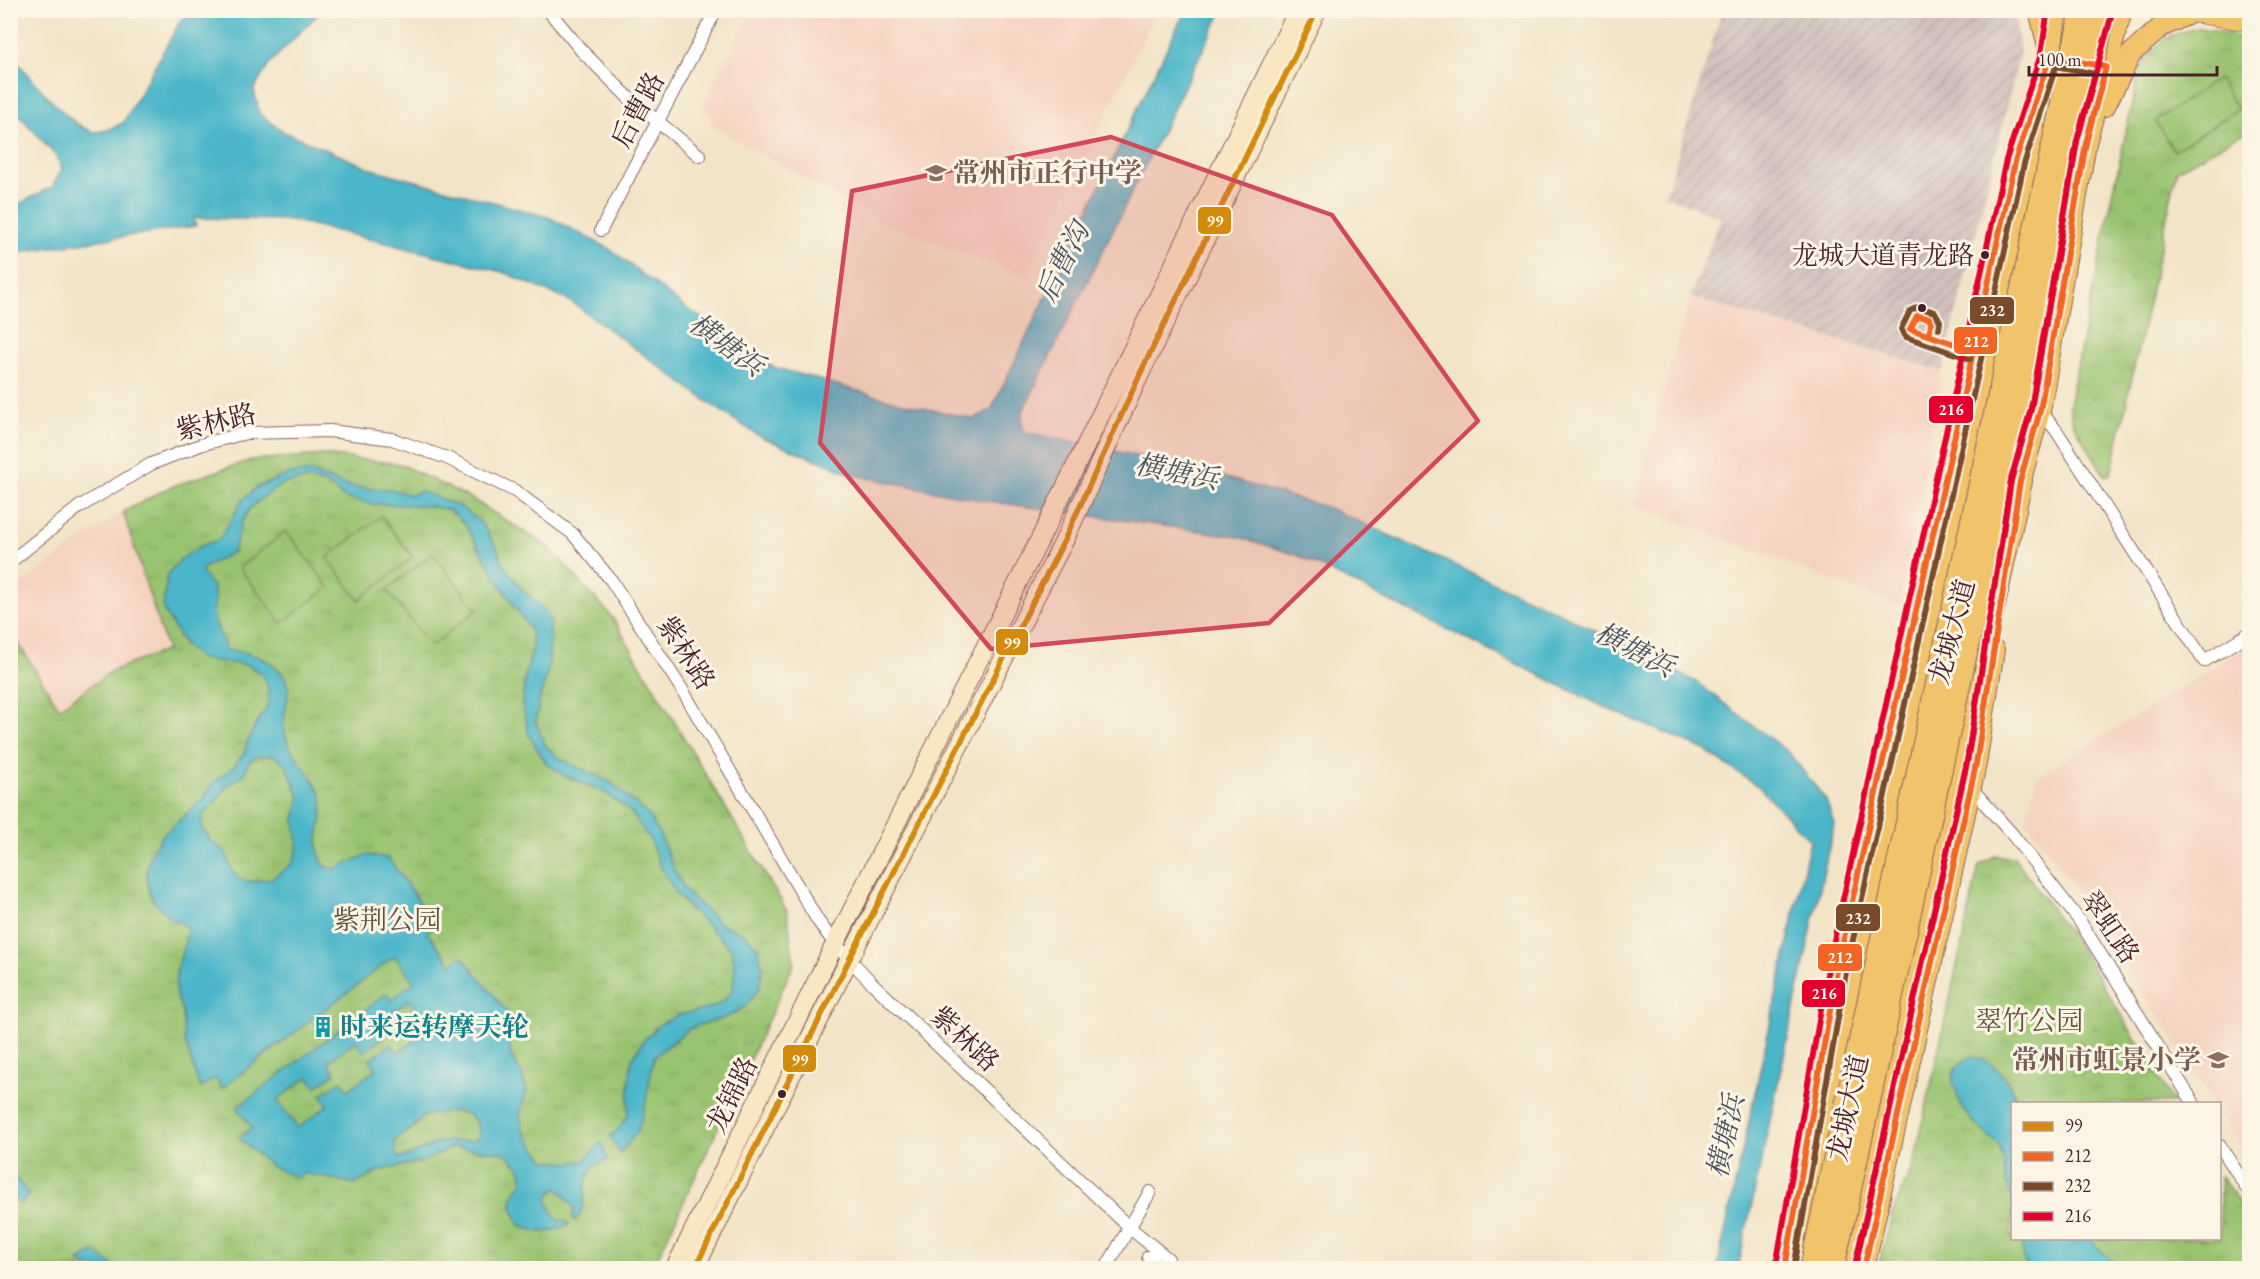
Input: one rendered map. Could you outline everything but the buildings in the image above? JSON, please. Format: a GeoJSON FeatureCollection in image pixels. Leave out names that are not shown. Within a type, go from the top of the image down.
{"type":"FeatureCollection","features":[{"type":"Feature","properties":{"kind":"highway"},"geometry":{"type":"LineString","coordinates":[[1812,1269],[2083,10]]}},
{"type":"Feature","properties":{"kind":"highway"},"geometry":{"type":"LineString","coordinates":[[1832,1269],[2104,10]]}},
{"type":"Feature","properties":{"kind":"highway"},"geometry":{"type":"LineString","coordinates":[[1793,1269],[2002,306]]}},
{"type":"Feature","properties":{"kind":"highway"},"geometry":{"type":"LineString","coordinates":[[1849,1269],[2020,481]]}},
{"type":"Feature","properties":{"kind":"main road","name":"龙锦路"},"geometry":{"type":"LineString","coordinates":[[675,1269],[835,944],[1042,533],[1298,10]]}},
{"type":"Feature","properties":{"kind":"main road","name":"龙锦路"},"geometry":{"type":"LineString","coordinates":[[695,1269],[849,960],[1064,542],[1140,374],[1317,10]]}},
{"type":"Feature","properties":{"kind":"main road"},"geometry":{"type":"LineString","coordinates":[[1785,1269],[1838,965],[2015,162],[2050,56],[2039,10]]}},
{"type":"Feature","properties":{"kind":"main road","name":"龙城大道"},"geometry":{"type":"LineString","coordinates":[[1803,1269],[1854,1019],[1911,767],[2002,306],[2057,10]]}},
{"type":"Feature","properties":{"kind":"main road","name":"龙城大道"},"geometry":{"type":"LineString","coordinates":[[1842,1269],[1957,719],[2040,411],[2086,143],[2122,10]]}},
{"type":"Feature","properties":{"kind":"main road"},"geometry":{"type":"LineString","coordinates":[[2227,10],[2250,21]]}},
{"type":"Feature","properties":{"kind":"main road"},"geometry":{"type":"LineString","coordinates":[[2086,143],[2131,54],[2162,27],[2193,12],[2250,21]]}},
{"type":"Feature","properties":{"kind":"main road"},"geometry":{"type":"LineString","coordinates":[[2050,56],[2106,67]]}},
{"type":"Feature","properties":{"kind":"main road"},"geometry":{"type":"LineString","coordinates":[[1864,1269],[1971,788],[2020,481]]}},
{"type":"Feature","properties":{"kind":"street"},"geometry":{"type":"LineString","coordinates":[[548,10],[581,50],[629,98],[700,156]]}},
{"type":"Feature","properties":{"kind":"street","name":"后曹路"},"geometry":{"type":"LineString","coordinates":[[601,230],[660,122],[716,10]]}},
{"type":"Feature","properties":{"kind":"street"},"geometry":{"type":"LineString","coordinates":[[2040,411],[2056,430],[2204,662],[2250,633]]}},
{"type":"Feature","properties":{"kind":"street","name":"紫林路"},"geometry":{"type":"LineString","coordinates":[[10,562],[79,507],[151,464],[203,444],[246,433],[340,432],[392,439],[447,458],[515,491],[573,534],[611,580],[683,691],[818,921],[835,944],[849,960],[1129,1227],[1168,1259]]}},
{"type":"Feature","properties":{"kind":"street","name":"翠虹路"},"geometry":{"type":"LineString","coordinates":[[1971,788],[2012,834],[2079,920],[2193,1102]]}},
{"type":"Feature","properties":{"kind":"street"},"geometry":{"type":"LineString","coordinates":[[2221,1148],[2250,1193]]}},
{"type":"Feature","properties":{"kind":"street"},"geometry":{"type":"LineString","coordinates":[[1106,1269],[1150,1192]]}},
{"type":"Feature","properties":{"kind":"street"},"geometry":{"type":"LineString","coordinates":[[1148,1257],[1158,1269]]}},
{"type":"Feature","properties":{"kind":"highlighted area"},"geometry":{"type":"Polygon","coordinates":[[[1111,137],[1332,215],[1478,421],[1269,623],[991,649],[820,443],[852,191],[1111,137]]]}},
{"type":"Feature","properties":{"kind":"shaded area","name":"常州市正行中学"},"geometry":{"type":"Polygon","coordinates":[[[752,10],[1157,11],[1026,277],[878,220],[713,126],[704,103],[752,10]]]}},
{"type":"Feature","properties":{"kind":"shaded area"},"geometry":{"type":"Polygon","coordinates":[[[1722,11],[2014,11],[2020,53],[1942,371],[1690,297],[1721,217],[1665,196],[1722,11]]]}},
{"type":"Feature","properties":{"kind":"shaded area"},"geometry":{"type":"Polygon","coordinates":[[[1690,297],[1942,371],[1900,606],[1634,505],[1690,297]]]}},
{"type":"Feature","properties":{"kind":"shaded area"},"geometry":{"type":"Polygon","coordinates":[[[123,512],[167,650],[112,671],[59,709],[11,630],[11,592],[75,544],[123,512]]]}},
{"type":"Feature","properties":{"kind":"shaded area"},"geometry":{"type":"Polygon","coordinates":[[[2249,646],[2249,1162],[2221,1116],[2221,1102],[2212,1102],[2081,896],[2025,820],[2037,777],[2249,646]]]}},
{"type":"Feature","properties":{"kind":"green space"},"geometry":{"type":"Polygon","coordinates":[[[2199,28],[2231,34],[2249,42],[2249,130],[2177,170],[2111,474],[2105,476],[2073,423],[2069,405],[2139,69],[2163,40],[2178,33],[2199,28]]]}},
{"type":"Feature","properties":{"kind":"green space"},"geometry":{"type":"Polygon","coordinates":[[[2218,79],[2238,109],[2174,151],[2155,121],[2218,79]]]}},
{"type":"Feature","properties":{"kind":"green space","name":"紫荆公园"},"geometry":{"type":"Polygon","coordinates":[[[324,455],[400,464],[470,498],[549,547],[612,617],[787,911],[794,964],[653,1268],[20,1268],[10,1260],[10,630],[59,708],[112,671],[167,650],[123,512],[170,487],[251,460],[324,455]]]}},
{"type":"Feature","properties":{"kind":"green space"},"geometry":{"type":"Polygon","coordinates":[[[381,516],[413,557],[359,600],[327,558],[381,516]]]}},
{"type":"Feature","properties":{"kind":"green space"},"geometry":{"type":"Polygon","coordinates":[[[286,531],[329,587],[282,623],[239,568],[286,531]]]}},
{"type":"Feature","properties":{"kind":"green space"},"geometry":{"type":"Polygon","coordinates":[[[433,554],[477,610],[431,646],[387,590],[433,554]]]}},
{"type":"Feature","properties":{"kind":"green space","name":"翠竹公园"},"geometry":{"type":"Polygon","coordinates":[[[1995,856],[2014,857],[2086,957],[2173,1102],[2011,1102],[2011,1240],[2221,1240],[2221,1177],[2249,1215],[2249,1268],[1878,1268],[1892,1215],[1914,1162],[1979,865],[1995,856]]]}},
{"type":"Feature","properties":{"kind":"water","name":"横塘浜"},"geometry":{"type":"Polygon","coordinates":[[[186,11],[321,11],[270,63],[254,89],[259,113],[284,132],[372,169],[548,217],[608,248],[682,305],[773,367],[894,401],[973,419],[991,410],[1185,11],[1222,11],[1022,413],[1022,425],[1026,432],[1192,468],[1329,508],[1562,614],[1696,682],[1789,753],[1826,800],[1834,824],[1738,1268],[1717,1268],[1810,841],[1759,787],[1703,749],[1608,709],[1297,555],[1235,536],[980,500],[854,475],[759,436],[708,402],[570,301],[503,272],[292,220],[194,218],[196,226],[26,251],[11,258],[11,208],[52,187],[62,169],[57,157],[11,106],[11,55],[51,100],[75,122],[86,129],[96,132],[103,131],[123,123],[186,11]]]}},
{"type":"Feature","properties":{"kind":"water"},"geometry":{"type":"Polygon","coordinates":[[[311,472],[342,484],[366,489],[390,489],[411,495],[421,491],[461,507],[481,523],[497,548],[504,565],[523,591],[541,606],[551,621],[548,670],[536,722],[545,745],[560,759],[610,782],[649,816],[688,894],[722,925],[743,933],[758,947],[762,967],[759,989],[746,1006],[728,1017],[690,1028],[654,1057],[638,1131],[620,1154],[610,1136],[618,1130],[628,1115],[632,1059],[643,1041],[659,1025],[678,1015],[711,1008],[724,1001],[733,989],[735,969],[732,950],[678,896],[662,870],[650,840],[631,812],[602,791],[565,776],[546,763],[529,735],[522,704],[525,676],[533,648],[531,631],[464,523],[449,510],[429,506],[374,504],[345,498],[324,483],[307,479],[282,484],[256,503],[248,511],[241,524],[233,552],[203,568],[202,573],[213,587],[215,599],[213,616],[226,650],[246,653],[266,660],[282,673],[286,682],[288,692],[284,730],[293,752],[320,793],[323,809],[318,848],[324,866],[335,869],[366,855],[388,858],[436,925],[427,932],[451,964],[462,956],[516,1023],[418,1012],[409,1000],[377,1025],[385,1036],[364,1052],[355,1041],[328,1062],[335,1073],[316,1087],[308,1077],[277,1100],[298,1128],[328,1105],[321,1095],[341,1081],[348,1090],[376,1069],[370,1060],[391,1044],[398,1053],[436,1024],[509,1032],[511,1056],[522,1074],[527,1091],[520,1113],[523,1131],[545,1160],[566,1163],[584,1161],[601,1142],[608,1159],[590,1172],[581,1212],[575,1221],[572,1216],[575,1209],[564,1194],[557,1189],[549,1196],[548,1200],[553,1213],[559,1221],[565,1220],[569,1225],[561,1228],[539,1232],[520,1225],[512,1203],[515,1193],[523,1183],[520,1168],[505,1153],[453,1147],[424,1161],[379,1171],[356,1184],[304,1173],[298,1178],[272,1167],[239,1138],[252,1128],[237,1108],[386,994],[391,1000],[414,982],[395,956],[222,1088],[215,1078],[200,1088],[184,1039],[182,1010],[176,995],[176,973],[188,932],[184,925],[169,917],[152,899],[147,881],[147,867],[153,850],[162,836],[204,798],[213,783],[234,766],[243,755],[252,731],[268,705],[268,687],[262,674],[247,665],[201,659],[185,646],[163,609],[167,575],[181,559],[199,547],[220,539],[242,501],[257,487],[290,474],[311,472]],[[258,756],[249,762],[243,776],[226,786],[222,794],[202,816],[202,828],[211,841],[225,852],[234,874],[246,882],[271,879],[292,864],[298,849],[295,820],[300,797],[285,764],[275,756],[258,756]],[[452,1111],[423,1116],[413,1128],[395,1140],[395,1152],[399,1158],[440,1142],[470,1141],[479,1137],[478,1125],[472,1118],[464,1113],[452,1111]]]}},
{"type":"Feature","properties":{"kind":"water"},"geometry":{"type":"Polygon","coordinates":[[[1972,1056],[1988,1062],[2001,1073],[2015,1095],[2017,1102],[2011,1102],[2011,1198],[2005,1176],[2005,1161],[1998,1144],[1974,1123],[1961,1106],[1952,1078],[1956,1067],[1972,1056]]]}},
{"type":"Feature","properties":{"kind":"water"},"geometry":{"type":"Polygon","coordinates":[[[11,1172],[29,1195],[21,1204],[11,1193],[11,1172]]]}},
{"type":"Feature","properties":{"kind":"water"},"geometry":{"type":"Polygon","coordinates":[[[2021,1240],[2090,1240],[2119,1268],[2029,1268],[2024,1260],[2021,1240]]]}},
{"type":"Feature","properties":{"kind":"water"},"geometry":{"type":"Polygon","coordinates":[[[94,1252],[117,1268],[90,1268],[79,1261],[94,1252]]]}},
{"type":"Feature","properties":{"kind":"transit line","name":"99"},"geometry":{"type":"LineString","coordinates":[[695,1268],[849,960],[1064,541],[1140,374],[1317,10]]}},
{"type":"Feature","properties":{"kind":"transit line","name":"216"},"geometry":{"type":"LineString","coordinates":[[1776,1266],[1829,963],[2006,160],[2041,54],[2048,10]]}},
{"type":"Feature","properties":{"kind":"transit line","name":"216"},"geometry":{"type":"LineString","coordinates":[[1855,1266],[1967,762],[2011,480],[2031,409],[2077,141],[2113,10]]}},
{"type":"Feature","properties":{"kind":"transit line","name":"212"},"geometry":{"type":"LineString","coordinates":[[1785,1268],[1838,965],[2015,162],[2050,56],[2106,67],[2086,143],[2040,411],[2020,481],[1976,764],[1864,1268]]}},
{"type":"Feature","properties":{"kind":"transit line","name":"232"},"geometry":{"type":"LineString","coordinates":[[1794,1268],[1847,967],[2024,164],[2056,66],[2095,74],[2077,141],[2031,409],[2011,480],[1967,762],[1855,1266]]}},
{"type":"Feature","properties":{"kind":"transit line","name":"232"},"geometry":{"type":"LineString","coordinates":[[1939,329],[1940,321],[1935,312],[1917,307],[1910,311],[1901,329],[1906,337],[1970,359]]}},
{"type":"Feature","properties":{"kind":"transit line","name":"212"},"geometry":{"type":"LineString","coordinates":[[1929,335],[1931,323],[1929,318],[1917,316],[1910,329],[1973,350]]}},
{"type":"Feature","properties":{"kind":"place","name":"常州市正行中学"},"geometry":{"type":"Point","coordinates":[936,173]}},
{"type":"Feature","properties":{"kind":"place","name":"龙城大道青龙路"},"geometry":{"type":"Point","coordinates":[1985,255]}},
{"type":"Feature","properties":{"kind":"place","name":"时来运转摩天轮"},"geometry":{"type":"Point","coordinates":[323,1027]}},
{"type":"Feature","properties":{"kind":"place","name":"常州市虹景小学"},"geometry":{"type":"Point","coordinates":[2218,1060]}},
{"type":"Feature","properties":{"kind":"water label","name":"后曹沟"},"geometry":{"type":"Point","coordinates":[1062,262]}}]}
